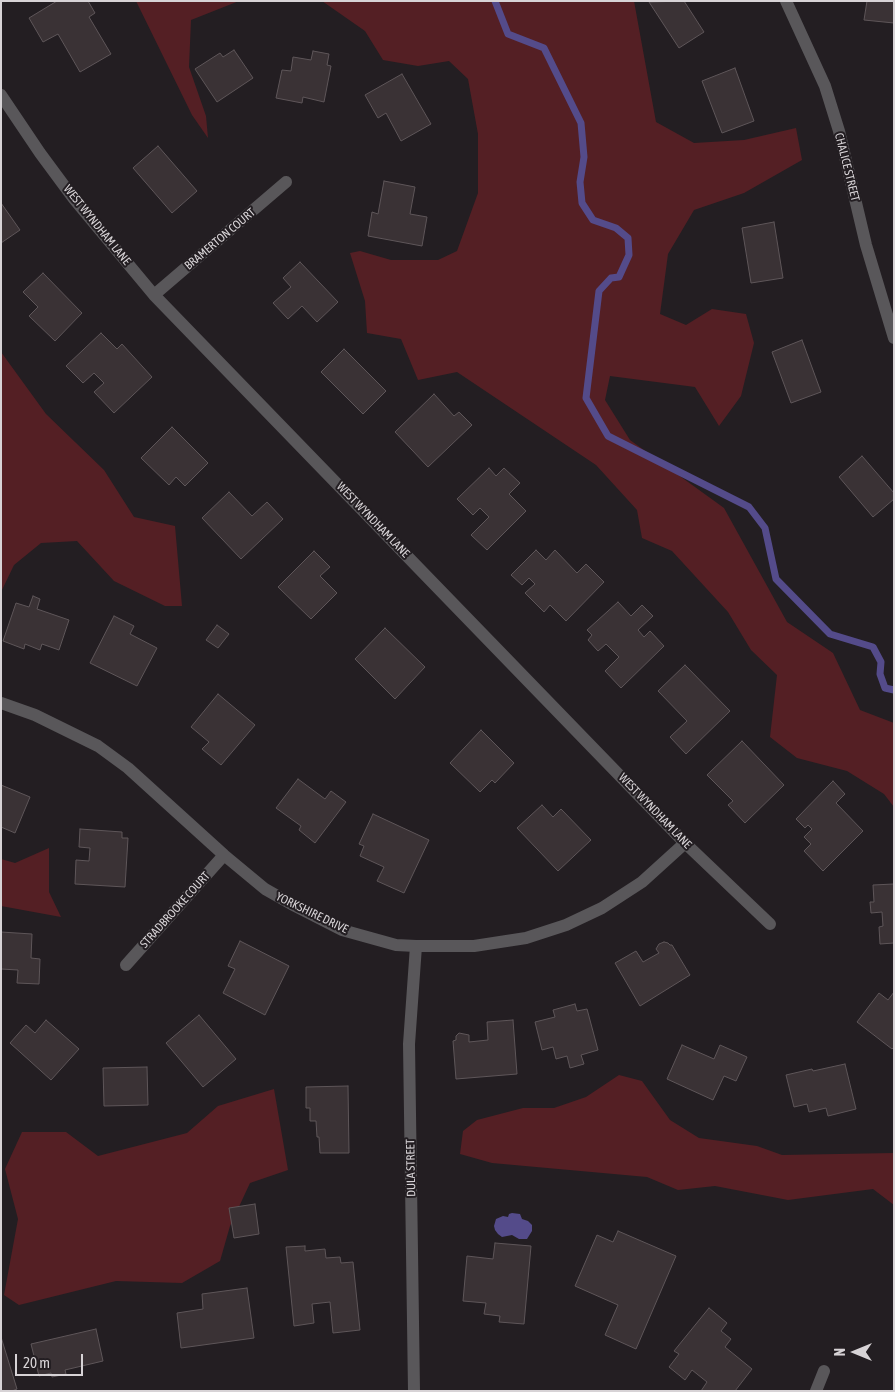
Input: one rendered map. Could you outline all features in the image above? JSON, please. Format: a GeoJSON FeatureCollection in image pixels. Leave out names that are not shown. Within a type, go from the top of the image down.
{"type":"FeatureCollection","features":[{"type":"Feature","properties":{"kind":"street","name":"CHALICE STREET"},"geometry":{"type":"LineString","coordinates":[[786,1],[825,86],[839,131],[866,245],[894,338]]}},
{"type":"Feature","properties":{"kind":"street","name":"WEST WYNDHAM LANE"},"geometry":{"type":"LineString","coordinates":[[1,95],[74,199],[154,295],[685,843],[770,924]]}},
{"type":"Feature","properties":{"kind":"street","name":"BRAMERTON COURT"},"geometry":{"type":"LineString","coordinates":[[154,295],[286,182]]}},
{"type":"Feature","properties":{"kind":"street","name":"YORKSHIRE DRIVE"},"geometry":{"type":"LineString","coordinates":[[1,703],[35,715],[98,746],[128,768],[224,855],[265,889],[342,930],[396,945],[474,946],[526,938],[566,925],[602,908],[642,882],[685,843]]}},
{"type":"Feature","properties":{"kind":"street","name":"STRADBROOKE COURT"},"geometry":{"type":"LineString","coordinates":[[126,965],[224,855]]}},
{"type":"Feature","properties":{"kind":"street","name":"DULA STREET"},"geometry":{"type":"LineString","coordinates":[[414,1391],[409,1044],[416,946]]}},
{"type":"Feature","properties":{"kind":"street"},"geometry":{"type":"LineString","coordinates":[[816,1391],[824,1371]]}},
{"type":"Feature","properties":{"kind":"shaded area"},"geometry":{"type":"Polygon","coordinates":[[[136,1],[239,1],[191,20],[189,67],[206,116],[208,138],[192,115],[136,1]]]}},
{"type":"Feature","properties":{"kind":"shaded area"},"geometry":{"type":"Polygon","coordinates":[[[322,1],[634,1],[656,122],[694,143],[744,140],[796,128],[802,160],[744,193],[694,210],[668,254],[660,314],[686,325],[712,309],[746,314],[754,343],[741,396],[719,426],[695,387],[610,376],[605,400],[630,440],[724,508],[787,622],[833,653],[860,710],[894,723],[894,807],[884,794],[847,771],[797,758],[770,737],[777,675],[751,650],[728,612],[672,551],[642,538],[637,510],[596,465],[457,372],[418,380],[401,339],[367,333],[365,301],[350,253],[360,251],[391,260],[438,260],[457,251],[478,193],[478,134],[468,79],[449,61],[418,66],[383,60],[365,31],[322,1]]]}},
{"type":"Feature","properties":{"kind":"shaded area"},"geometry":{"type":"Polygon","coordinates":[[[1,352],[46,414],[104,470],[134,517],[175,526],[182,606],[165,606],[114,581],[77,541],[41,543],[14,565],[1,592],[1,352]]]}},
{"type":"Feature","properties":{"kind":"shaded area"},"geometry":{"type":"Polygon","coordinates":[[[49,848],[49,892],[61,917],[1,906],[1,859],[15,863],[49,848]]]}},
{"type":"Feature","properties":{"kind":"shaded area"},"geometry":{"type":"Polygon","coordinates":[[[619,1075],[642,1081],[670,1120],[699,1138],[757,1146],[782,1155],[894,1153],[894,1205],[873,1189],[788,1200],[715,1186],[678,1190],[647,1177],[492,1163],[460,1154],[463,1131],[477,1120],[523,1108],[554,1108],[586,1097],[619,1075]]]}},
{"type":"Feature","properties":{"kind":"shaded area"},"geometry":{"type":"Polygon","coordinates":[[[274,1089],[288,1170],[250,1183],[230,1226],[220,1261],[182,1283],[116,1281],[19,1305],[4,1295],[18,1219],[5,1169],[22,1132],[66,1132],[98,1156],[187,1133],[218,1106],[274,1089]]]}},
{"type":"Feature","properties":{"kind":"shaded area"},"geometry":{"type":"Polygon","coordinates":[[[512,1213],[520,1214],[522,1219],[532,1225],[532,1231],[527,1239],[519,1239],[512,1235],[502,1237],[495,1230],[496,1219],[503,1216],[508,1217],[512,1213]]]}},
{"type":"Feature","properties":{"kind":"building"},"geometry":{"type":"Polygon","coordinates":[[[57,1],[88,1],[95,13],[89,17],[111,54],[80,72],[58,34],[43,42],[29,18],[57,1]]]}},
{"type":"Feature","properties":{"kind":"building"},"geometry":{"type":"Polygon","coordinates":[[[684,1],[704,32],[679,48],[649,2],[684,1]]]}},
{"type":"Feature","properties":{"kind":"building"},"geometry":{"type":"Polygon","coordinates":[[[867,1],[894,1],[894,23],[864,20],[867,1]]]}},
{"type":"Feature","properties":{"kind":"building"},"geometry":{"type":"Polygon","coordinates":[[[234,50],[253,78],[217,102],[195,69],[220,53],[223,57],[234,50]]]}},
{"type":"Feature","properties":{"kind":"building"},"geometry":{"type":"Polygon","coordinates":[[[313,51],[329,54],[327,65],[331,66],[324,102],[303,97],[302,103],[276,98],[282,70],[291,71],[293,57],[311,60],[313,51]]]}},
{"type":"Feature","properties":{"kind":"building"},"geometry":{"type":"Polygon","coordinates":[[[735,68],[754,121],[722,133],[702,81],[735,68]]]}},
{"type":"Feature","properties":{"kind":"building"},"geometry":{"type":"Polygon","coordinates":[[[402,74],[431,124],[401,141],[386,113],[378,118],[365,95],[402,74]]]}},
{"type":"Feature","properties":{"kind":"building"},"geometry":{"type":"Polygon","coordinates":[[[158,146],[197,191],[172,213],[133,168],[158,146]]]}},
{"type":"Feature","properties":{"kind":"building"},"geometry":{"type":"Polygon","coordinates":[[[384,181],[415,187],[410,214],[427,217],[422,246],[368,236],[372,212],[378,214],[384,181]]]}},
{"type":"Feature","properties":{"kind":"building"},"geometry":{"type":"Polygon","coordinates":[[[1,203],[20,230],[1,243],[1,203]]]}},
{"type":"Feature","properties":{"kind":"building"},"geometry":{"type":"Polygon","coordinates":[[[774,222],[783,278],[751,283],[742,228],[774,222]]]}},
{"type":"Feature","properties":{"kind":"building"},"geometry":{"type":"Polygon","coordinates":[[[300,262],[338,302],[317,322],[302,306],[288,319],[273,303],[291,287],[283,278],[300,262]]]}},
{"type":"Feature","properties":{"kind":"building"},"geometry":{"type":"Polygon","coordinates":[[[43,273],[82,313],[55,341],[29,316],[38,307],[23,292],[43,273]]]}},
{"type":"Feature","properties":{"kind":"building"},"geometry":{"type":"Polygon","coordinates":[[[101,333],[117,349],[122,344],[152,377],[114,413],[94,392],[104,383],[94,373],[83,383],[66,366],[101,333]]]}},
{"type":"Feature","properties":{"kind":"building"},"geometry":{"type":"Polygon","coordinates":[[[802,340],[821,392],[791,403],[772,352],[802,340]]]}},
{"type":"Feature","properties":{"kind":"building"},"geometry":{"type":"Polygon","coordinates":[[[344,349],[386,391],[363,414],[321,372],[344,349]]]}},
{"type":"Feature","properties":{"kind":"building"},"geometry":{"type":"Polygon","coordinates":[[[434,394],[454,416],[459,412],[472,425],[428,467],[395,432],[434,394]]]}},
{"type":"Feature","properties":{"kind":"building"},"geometry":{"type":"Polygon","coordinates":[[[172,427],[208,463],[185,486],[176,477],[169,485],[141,458],[172,427]]]}},
{"type":"Feature","properties":{"kind":"building"},"geometry":{"type":"Polygon","coordinates":[[[862,456],[894,493],[894,499],[873,517],[839,477],[862,456]]]}},
{"type":"Feature","properties":{"kind":"building"},"geometry":{"type":"Polygon","coordinates":[[[489,468],[496,476],[504,468],[520,483],[509,494],[526,511],[487,550],[471,535],[489,517],[480,508],[473,515],[457,499],[489,468]]]}},
{"type":"Feature","properties":{"kind":"building"},"geometry":{"type":"Polygon","coordinates":[[[229,492],[252,516],[267,502],[283,519],[241,559],[202,518],[229,492]]]}},
{"type":"Feature","properties":{"kind":"building"},"geometry":{"type":"Polygon","coordinates":[[[536,550],[546,560],[555,550],[577,573],[586,564],[604,582],[566,621],[550,605],[544,612],[525,593],[535,584],[529,578],[522,585],[511,575],[536,550]]]}},
{"type":"Feature","properties":{"kind":"building"},"geometry":{"type":"Polygon","coordinates":[[[314,551],[330,567],[320,576],[337,593],[311,619],[278,587],[314,551]]]}},
{"type":"Feature","properties":{"kind":"building"},"geometry":{"type":"Polygon","coordinates":[[[33,596],[40,599],[37,609],[69,620],[59,650],[42,644],[40,650],[25,644],[24,649],[3,641],[16,603],[29,607],[33,596]]]}},
{"type":"Feature","properties":{"kind":"building"},"geometry":{"type":"Polygon","coordinates":[[[618,602],[631,616],[642,605],[653,616],[638,630],[644,637],[650,631],[664,646],[621,688],[605,671],[619,657],[606,644],[598,651],[588,640],[592,635],[587,630],[618,602]]]}},
{"type":"Feature","properties":{"kind":"building"},"geometry":{"type":"Polygon","coordinates":[[[114,616],[134,626],[130,634],[157,648],[137,686],[90,663],[114,616]]]}},
{"type":"Feature","properties":{"kind":"building"},"geometry":{"type":"Polygon","coordinates":[[[217,625],[229,634],[218,648],[206,640],[217,625]]]}},
{"type":"Feature","properties":{"kind":"building"},"geometry":{"type":"Polygon","coordinates":[[[385,628],[425,667],[395,699],[355,659],[385,628]]]}},
{"type":"Feature","properties":{"kind":"building"},"geometry":{"type":"Polygon","coordinates":[[[685,665],[730,711],[686,754],[670,737],[687,721],[658,691],[685,665]]]}},
{"type":"Feature","properties":{"kind":"building"},"geometry":{"type":"Polygon","coordinates":[[[218,694],[255,725],[221,765],[202,749],[209,742],[191,727],[218,694]]]}},
{"type":"Feature","properties":{"kind":"building"},"geometry":{"type":"Polygon","coordinates":[[[481,730],[514,763],[495,783],[492,780],[480,792],[450,763],[481,730]]]}},
{"type":"Feature","properties":{"kind":"building"},"geometry":{"type":"Polygon","coordinates":[[[742,741],[784,785],[745,823],[728,805],[733,801],[707,775],[742,741]]]}},
{"type":"Feature","properties":{"kind":"building"},"geometry":{"type":"Polygon","coordinates":[[[298,779],[325,799],[331,791],[346,802],[315,843],[299,830],[301,826],[276,808],[298,779]]]}},
{"type":"Feature","properties":{"kind":"building"},"geometry":{"type":"Polygon","coordinates":[[[833,781],[845,794],[836,803],[863,831],[823,871],[804,851],[811,844],[804,837],[812,829],[808,825],[805,828],[796,819],[833,781]]]}},
{"type":"Feature","properties":{"kind":"building"},"geometry":{"type":"Polygon","coordinates":[[[1,785],[30,797],[15,833],[1,827],[1,785]]]}},
{"type":"Feature","properties":{"kind":"building"},"geometry":{"type":"Polygon","coordinates":[[[542,805],[553,817],[561,809],[591,840],[558,871],[517,828],[542,805]]]}},
{"type":"Feature","properties":{"kind":"building"},"geometry":{"type":"Polygon","coordinates":[[[373,814],[429,840],[404,893],[377,881],[384,867],[360,856],[364,846],[359,844],[373,814]]]}},
{"type":"Feature","properties":{"kind":"building"},"geometry":{"type":"Polygon","coordinates":[[[80,829],[122,832],[122,838],[128,838],[125,887],[75,884],[76,860],[89,861],[90,848],[79,847],[80,829]]]}},
{"type":"Feature","properties":{"kind":"building"},"geometry":{"type":"Polygon","coordinates":[[[894,884],[894,943],[880,944],[879,927],[883,926],[882,912],[871,913],[870,902],[874,902],[873,885],[894,884]]]}},
{"type":"Feature","properties":{"kind":"building"},"geometry":{"type":"Polygon","coordinates":[[[1,932],[32,934],[31,958],[40,959],[39,984],[17,983],[18,970],[1,969],[1,932]]]}},
{"type":"Feature","properties":{"kind":"building"},"geometry":{"type":"Polygon","coordinates":[[[240,941],[289,966],[265,1015],[223,993],[235,969],[228,966],[240,941]]]}},
{"type":"Feature","properties":{"kind":"building"},"geometry":{"type":"Polygon","coordinates":[[[664,942],[672,945],[690,975],[640,1006],[615,963],[636,951],[643,962],[659,953],[656,949],[659,944],[664,942]]]}},
{"type":"Feature","properties":{"kind":"building"},"geometry":{"type":"Polygon","coordinates":[[[894,992],[894,1047],[892,1049],[857,1022],[879,993],[888,1000],[894,992]]]}},
{"type":"Feature","properties":{"kind":"building"},"geometry":{"type":"Polygon","coordinates":[[[575,1004],[577,1011],[587,1009],[598,1050],[581,1055],[584,1064],[570,1068],[567,1056],[556,1059],[553,1047],[542,1050],[535,1022],[555,1017],[553,1010],[575,1004]]]}},
{"type":"Feature","properties":{"kind":"building"},"geometry":{"type":"Polygon","coordinates":[[[199,1015],[236,1059],[203,1087],[166,1043],[199,1015]]]}},
{"type":"Feature","properties":{"kind":"building"},"geometry":{"type":"Polygon","coordinates":[[[46,1020],[79,1049],[51,1080],[10,1043],[26,1025],[35,1033],[46,1020]]]}},
{"type":"Feature","properties":{"kind":"building"},"geometry":{"type":"Polygon","coordinates":[[[513,1020],[517,1074],[456,1079],[453,1041],[456,1040],[456,1036],[459,1033],[469,1035],[469,1042],[488,1040],[487,1022],[513,1020]]]}},
{"type":"Feature","properties":{"kind":"building"},"geometry":{"type":"Polygon","coordinates":[[[682,1045],[714,1059],[720,1045],[747,1057],[736,1081],[724,1076],[713,1100],[667,1079],[682,1045]]]}},
{"type":"Feature","properties":{"kind":"building"},"geometry":{"type":"Polygon","coordinates":[[[845,1064],[856,1109],[828,1116],[826,1108],[809,1112],[807,1104],[794,1107],[786,1075],[845,1064]]]}},
{"type":"Feature","properties":{"kind":"building"},"geometry":{"type":"Polygon","coordinates":[[[147,1067],[148,1105],[104,1106],[103,1068],[147,1067]]]}},
{"type":"Feature","properties":{"kind":"building"},"geometry":{"type":"Polygon","coordinates":[[[348,1086],[349,1153],[320,1153],[316,1121],[310,1121],[310,1108],[306,1108],[306,1087],[348,1086]]]}},
{"type":"Feature","properties":{"kind":"building"},"geometry":{"type":"Polygon","coordinates":[[[255,1204],[259,1234],[234,1238],[229,1208],[255,1204]]]}},
{"type":"Feature","properties":{"kind":"building"},"geometry":{"type":"Polygon","coordinates":[[[618,1231],[676,1256],[636,1349],[605,1335],[618,1305],[575,1286],[597,1235],[613,1242],[618,1231]]]}},
{"type":"Feature","properties":{"kind":"building"},"geometry":{"type":"Polygon","coordinates":[[[495,1243],[531,1246],[524,1324],[499,1322],[500,1316],[484,1314],[486,1303],[463,1301],[467,1256],[493,1259],[495,1243]]]}},
{"type":"Feature","properties":{"kind":"building"},"geometry":{"type":"Polygon","coordinates":[[[305,1246],[305,1251],[325,1249],[326,1258],[340,1257],[341,1263],[353,1262],[360,1330],[333,1333],[330,1302],[312,1304],[314,1323],[294,1326],[286,1247],[305,1246]]]}},
{"type":"Feature","properties":{"kind":"building"},"geometry":{"type":"Polygon","coordinates":[[[247,1288],[254,1338],[181,1348],[177,1313],[203,1309],[202,1294],[247,1288]]]}},
{"type":"Feature","properties":{"kind":"building"},"geometry":{"type":"Polygon","coordinates":[[[709,1308],[727,1323],[721,1331],[731,1339],[725,1347],[752,1369],[735,1391],[701,1391],[707,1382],[692,1370],[685,1380],[669,1367],[679,1354],[674,1351],[709,1308]]]}},
{"type":"Feature","properties":{"kind":"building"},"geometry":{"type":"Polygon","coordinates":[[[96,1329],[103,1361],[65,1370],[66,1374],[52,1377],[51,1373],[39,1376],[31,1344],[96,1329]]]}},
{"type":"Feature","properties":{"kind":"building"},"geometry":{"type":"Polygon","coordinates":[[[1,1337],[17,1389],[12,1391],[1,1391],[1,1337]]]}},
{"type":"Feature","properties":{"kind":"waterway"},"geometry":{"type":"LineString","coordinates":[[495,1],[508,34],[544,48],[581,123],[584,157],[580,182],[582,203],[593,220],[616,228],[628,238],[629,255],[619,277],[611,278],[599,291],[586,398],[608,436],[749,507],[765,528],[776,579],[830,634],[873,647],[881,662],[880,674],[885,688],[894,690]]}}]}
